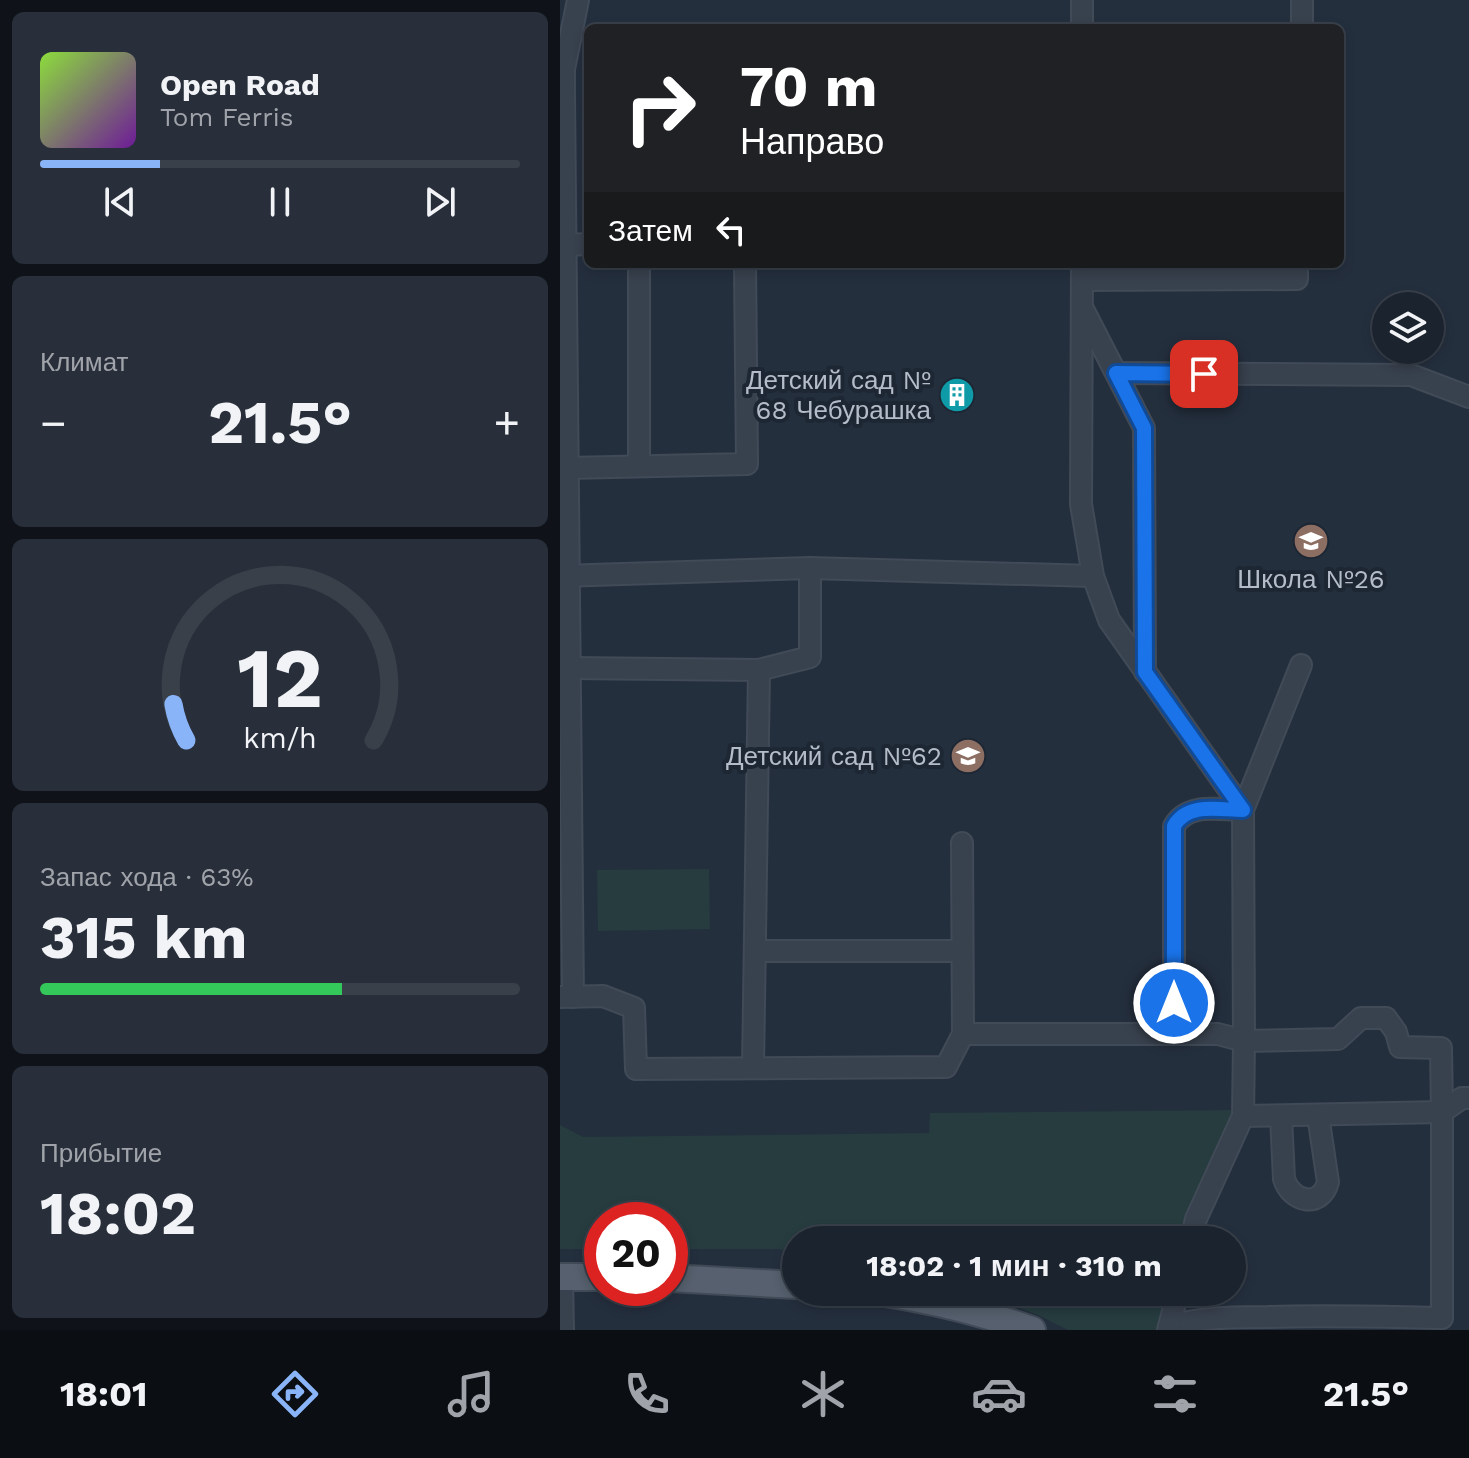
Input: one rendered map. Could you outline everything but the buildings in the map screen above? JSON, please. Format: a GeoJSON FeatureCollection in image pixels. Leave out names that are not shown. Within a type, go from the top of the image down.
{"type":"FeatureCollection","features":[{"type":"Feature","properties":{"kind":"main road"},"geometry":{"type":"LineString","coordinates":[[561,1277],[584,1277]]}},
{"type":"Feature","properties":{"kind":"main road"},"geometry":{"type":"LineString","coordinates":[[688,1279],[782,1284]]}},
{"type":"Feature","properties":{"kind":"main road"},"geometry":{"type":"LineString","coordinates":[[954,1306],[1032,1330]]}},
{"type":"Feature","properties":{"kind":"lane"},"geometry":{"type":"LineString","coordinates":[[578,0],[562,69],[568,468],[564,576],[570,668],[566,997],[603,996],[634,1008],[636,1069],[946,1067],[963,1034],[962,843]]}},
{"type":"Feature","properties":{"kind":"lane"},"geometry":{"type":"LineString","coordinates":[[1082,0],[1082,24]]}},
{"type":"Feature","properties":{"kind":"lane"},"geometry":{"type":"LineString","coordinates":[[1302,0],[1302,24]]}},
{"type":"Feature","properties":{"kind":"lane"},"geometry":{"type":"LineString","coordinates":[[566,245],[584,244]]}},
{"type":"Feature","properties":{"kind":"lane"},"geometry":{"type":"LineString","coordinates":[[639,268],[639,466]]}},
{"type":"Feature","properties":{"kind":"lane"},"geometry":{"type":"LineString","coordinates":[[568,468],[747,464],[745,268]]}},
{"type":"Feature","properties":{"kind":"lane"},"geometry":{"type":"LineString","coordinates":[[1243,810],[1109,620],[1093,576],[1081,504],[1082,272],[1297,279],[1297,268]]}},
{"type":"Feature","properties":{"kind":"lane"},"geometry":{"type":"LineString","coordinates":[[1082,307],[1144,428],[1145,672]]}},
{"type":"Feature","properties":{"kind":"lane"},"geometry":{"type":"LineString","coordinates":[[1116,373],[1411,375],[1469,397]]}},
{"type":"Feature","properties":{"kind":"lane"},"geometry":{"type":"LineString","coordinates":[[564,576],[810,568],[1093,576]]}},
{"type":"Feature","properties":{"kind":"lane"},"geometry":{"type":"LineString","coordinates":[[570,668],[759,670],[810,657],[810,568]]}},
{"type":"Feature","properties":{"kind":"lane"},"geometry":{"type":"LineString","coordinates":[[1194,1226],[1243,1116],[1243,810],[1301,665]]}},
{"type":"Feature","properties":{"kind":"lane"},"geometry":{"type":"LineString","coordinates":[[753,1068],[759,670]]}},
{"type":"Feature","properties":{"kind":"lane"},"geometry":{"type":"LineString","coordinates":[[1174,1033],[1174,826],[1179,816],[1190,810],[1243,810]]}},
{"type":"Feature","properties":{"kind":"lane"},"geometry":{"type":"LineString","coordinates":[[755,951],[962,951]]}},
{"type":"Feature","properties":{"kind":"lane"},"geometry":{"type":"LineString","coordinates":[[963,1034],[1174,1033],[1218,1034],[1244,1041],[1338,1039],[1361,1018],[1386,1018],[1396,1032],[1400,1047],[1441,1048],[1442,1324],[1313,1316],[1204,1318],[1169,1328],[1174,1306]]}},
{"type":"Feature","properties":{"kind":"lane"},"geometry":{"type":"LineString","coordinates":[[1243,1116],[1442,1112],[1462,1098],[1469,1098]]}},
{"type":"Feature","properties":{"kind":"lane"},"geometry":{"type":"LineString","coordinates":[[1281,1116],[1286,1188],[1299,1199],[1307,1200],[1319,1196],[1328,1182],[1318,1115]]}},
{"type":"Feature","properties":{"kind":"lane"},"geometry":{"type":"LineString","coordinates":[[561,1277],[563,1330]]}},
{"type":"Feature","properties":{"kind":"green space"},"geometry":{"type":"Polygon","coordinates":[[[709,869],[710,929],[598,931],[597,870],[709,869]]]}},
{"type":"Feature","properties":{"kind":"green space"},"geometry":{"type":"Polygon","coordinates":[[[1236,1110],[1190,1226],[782,1226],[782,1250],[688,1249],[688,1202],[584,1202],[584,1249],[560,1249],[560,1125],[583,1137],[929,1133],[930,1113],[1236,1110]]]}},
{"type":"Feature","properties":{"kind":"green space"},"geometry":{"type":"Polygon","coordinates":[[[1015,1306],[1168,1306],[1159,1330],[1068,1330],[1015,1306]]]}},
{"type":"Feature","properties":{"kind":"place","name":"Детский сад № 68 Чебурашка"},"geometry":{"type":"Point","coordinates":[957,395]}},
{"type":"Feature","properties":{"kind":"place","name":"Школа №26"},"geometry":{"type":"Point","coordinates":[1311,541]}},
{"type":"Feature","properties":{"kind":"place","name":"Детский сад №62"},"geometry":{"type":"Point","coordinates":[968,756]}},
{"type":"Feature","properties":{"kind":"route"},"geometry":{"type":"LineString","coordinates":[[1174,1003],[1174,826],[1179,816],[1190,810],[1243,810],[1145,672],[1144,428],[1116,373],[1204,374]]}}]}
